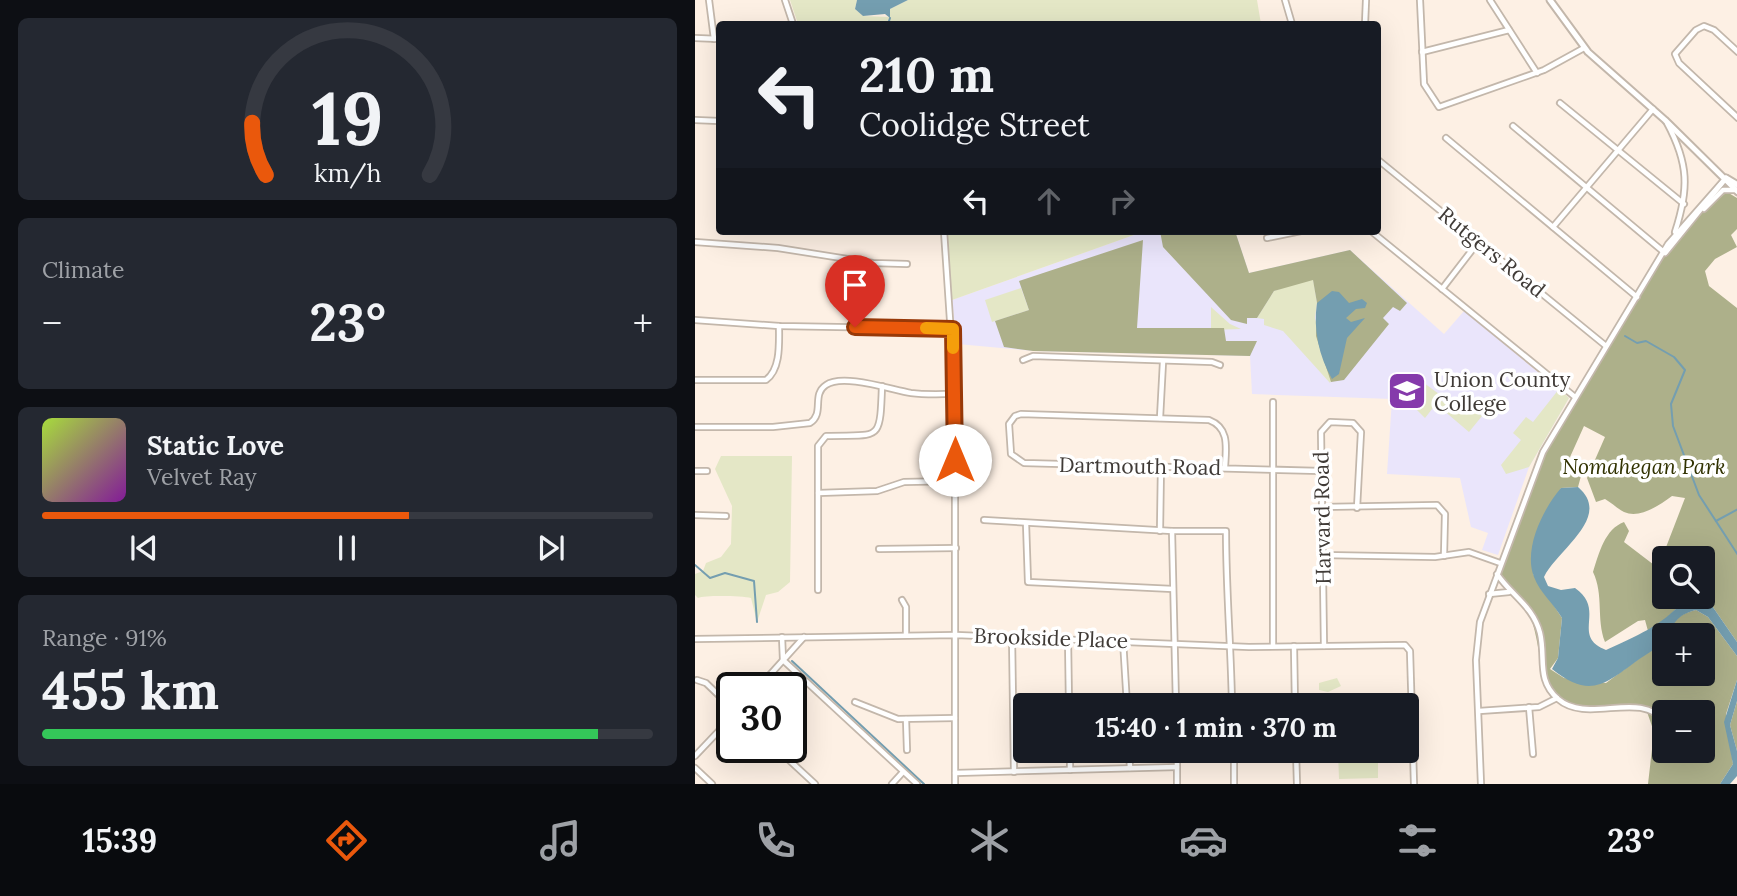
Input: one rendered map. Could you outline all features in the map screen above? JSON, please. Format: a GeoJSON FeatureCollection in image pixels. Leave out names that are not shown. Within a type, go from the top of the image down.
{"type":"FeatureCollection","features":[{"type":"Feature","properties":{"kind":"main road"},"geometry":{"type":"LineString","coordinates":[[1550,0],[1584,48],[1737,189]]}},
{"type":"Feature","properties":{"kind":"street"},"geometry":{"type":"LineString","coordinates":[[708,0],[716,35]]}},
{"type":"Feature","properties":{"kind":"street"},"geometry":{"type":"LineString","coordinates":[[785,0],[793,21]]}},
{"type":"Feature","properties":{"kind":"street"},"geometry":{"type":"LineString","coordinates":[[1285,0],[1291,21]]}},
{"type":"Feature","properties":{"kind":"street"},"geometry":{"type":"LineString","coordinates":[[1365,21],[1366,0]]}},
{"type":"Feature","properties":{"kind":"street"},"geometry":{"type":"LineString","coordinates":[[1420,0],[1426,90],[1439,107],[1537,73],[1584,48]]}},
{"type":"Feature","properties":{"kind":"street"},"geometry":{"type":"LineString","coordinates":[[1490,0],[1537,73]]}},
{"type":"Feature","properties":{"kind":"street"},"geometry":{"type":"LineString","coordinates":[[1737,52],[1714,30],[1704,26],[1695,30],[1675,54],[1677,61],[1737,117]]}},
{"type":"Feature","properties":{"kind":"street"},"geometry":{"type":"LineString","coordinates":[[1422,52],[1509,30]]}},
{"type":"Feature","properties":{"kind":"street"},"geometry":{"type":"LineString","coordinates":[[695,38],[716,39]]}},
{"type":"Feature","properties":{"kind":"street"},"geometry":{"type":"LineString","coordinates":[[1560,103],[1684,204]]}},
{"type":"Feature","properties":{"kind":"street"},"geometry":{"type":"LineString","coordinates":[[1553,227],[1653,109]]}},
{"type":"Feature","properties":{"kind":"street"},"geometry":{"type":"LineString","coordinates":[[695,120],[716,121]]}},
{"type":"Feature","properties":{"kind":"street"},"geometry":{"type":"LineString","coordinates":[[1481,784],[1476,657],[1480,622],[1543,452],[1674,236],[1684,204],[1687,182],[1684,162],[1665,120]]}},
{"type":"Feature","properties":{"kind":"street"},"geometry":{"type":"LineString","coordinates":[[1513,126],[1665,253]]}},
{"type":"Feature","properties":{"kind":"street"},"geometry":{"type":"LineString","coordinates":[[1446,138],[1637,297]]}},
{"type":"Feature","properties":{"kind":"street","name":"Rutgers Road"},"geometry":{"type":"LineString","coordinates":[[1381,162],[1607,346]]}},
{"type":"Feature","properties":{"kind":"street"},"geometry":{"type":"LineString","coordinates":[[1665,253],[1726,178]]}},
{"type":"Feature","properties":{"kind":"street"},"geometry":{"type":"LineString","coordinates":[[1674,236],[1726,178]]}},
{"type":"Feature","properties":{"kind":"street"},"geometry":{"type":"LineString","coordinates":[[1696,217],[1723,191],[1737,189]]}},
{"type":"Feature","properties":{"kind":"street"},"geometry":{"type":"LineString","coordinates":[[944,235],[953,329],[955,394],[955,784]]}},
{"type":"Feature","properties":{"kind":"street"},"geometry":{"type":"LineString","coordinates":[[1267,238],[1282,235]]}},
{"type":"Feature","properties":{"kind":"street"},"geometry":{"type":"LineString","coordinates":[[1376,235],[1575,397]]}},
{"type":"Feature","properties":{"kind":"street"},"geometry":{"type":"LineString","coordinates":[[1442,289],[1479,241]]}},
{"type":"Feature","properties":{"kind":"street"},"geometry":{"type":"LineString","coordinates":[[695,242],[778,248],[873,263],[907,264]]}},
{"type":"Feature","properties":{"kind":"street"},"geometry":{"type":"LineString","coordinates":[[695,320],[780,326],[953,329]]}},
{"type":"Feature","properties":{"kind":"street"},"geometry":{"type":"LineString","coordinates":[[695,380],[766,380],[773,374],[778,355],[780,326]]}},
{"type":"Feature","properties":{"kind":"street"},"geometry":{"type":"LineString","coordinates":[[1023,360],[1033,356],[1220,365]]}},
{"type":"Feature","properties":{"kind":"street"},"geometry":{"type":"LineString","coordinates":[[1163,362],[1160,418],[1209,420],[1217,424],[1226,439],[1225,467]]}},
{"type":"Feature","properties":{"kind":"street"},"geometry":{"type":"LineString","coordinates":[[695,427],[773,427],[810,423],[817,417],[818,396],[825,385],[867,384],[908,393],[955,394]]}},
{"type":"Feature","properties":{"kind":"street"},"geometry":{"type":"LineString","coordinates":[[818,590],[821,440],[830,436],[866,436],[876,432],[881,422],[882,386]]}},
{"type":"Feature","properties":{"kind":"street"},"geometry":{"type":"LineString","coordinates":[[1273,646],[1274,402]]}},
{"type":"Feature","properties":{"kind":"street","name":"Dartmouth Road"},"geometry":{"type":"LineString","coordinates":[[1160,418],[1023,414],[1015,416],[1009,424],[1011,454],[1021,462],[1321,471]]}},
{"type":"Feature","properties":{"kind":"street","name":"Harvard Road"},"geometry":{"type":"LineString","coordinates":[[1324,646],[1321,429],[1330,422],[1355,424],[1361,436],[1357,508]]}},
{"type":"Feature","properties":{"kind":"street"},"geometry":{"type":"LineString","coordinates":[[1160,531],[1161,465]]}},
{"type":"Feature","properties":{"kind":"street"},"geometry":{"type":"LineString","coordinates":[[695,471],[707,471]]}},
{"type":"Feature","properties":{"kind":"street"},"geometry":{"type":"LineString","coordinates":[[818,493],[877,491],[904,482],[955,481]]}},
{"type":"Feature","properties":{"kind":"street"},"geometry":{"type":"LineString","coordinates":[[1322,507],[1440,507],[1446,518],[1444,556]]}},
{"type":"Feature","properties":{"kind":"street"},"geometry":{"type":"LineString","coordinates":[[695,514],[726,516]]}},
{"type":"Feature","properties":{"kind":"street"},"geometry":{"type":"LineString","coordinates":[[984,520],[1160,531],[1226,531],[1226,616],[1231,646],[1232,693]]}},
{"type":"Feature","properties":{"kind":"street"},"geometry":{"type":"LineString","coordinates":[[1026,523],[1028,582],[1173,589]]}},
{"type":"Feature","properties":{"kind":"street"},"geometry":{"type":"LineString","coordinates":[[1172,531],[1176,693]]}},
{"type":"Feature","properties":{"kind":"street"},"geometry":{"type":"LineString","coordinates":[[879,549],[956,548]]}},
{"type":"Feature","properties":{"kind":"street"},"geometry":{"type":"LineString","coordinates":[[1323,555],[1444,556],[1469,552],[1500,564]]}},
{"type":"Feature","properties":{"kind":"street"},"geometry":{"type":"LineString","coordinates":[[1497,573],[1509,592],[1531,609],[1541,635],[1541,672],[1557,698],[1587,710],[1646,709],[1652,712]]}},
{"type":"Feature","properties":{"kind":"street"},"geometry":{"type":"LineString","coordinates":[[1489,594],[1509,592]]}},
{"type":"Feature","properties":{"kind":"street"},"geometry":{"type":"LineString","coordinates":[[902,600],[906,607],[906,635]]}},
{"type":"Feature","properties":{"kind":"street","name":"Brookside Place"},"geometry":{"type":"LineString","coordinates":[[695,639],[956,635],[1231,646],[1407,646],[1410,651],[1414,784]]}},
{"type":"Feature","properties":{"kind":"street"},"geometry":{"type":"LineString","coordinates":[[1012,636],[1014,772]]}},
{"type":"Feature","properties":{"kind":"street"},"geometry":{"type":"LineString","coordinates":[[782,637],[783,660],[917,784]]}},
{"type":"Feature","properties":{"kind":"street"},"geometry":{"type":"LineString","coordinates":[[772,672],[804,637]]}},
{"type":"Feature","properties":{"kind":"street"},"geometry":{"type":"LineString","coordinates":[[1068,638],[1069,693]]}},
{"type":"Feature","properties":{"kind":"street"},"geometry":{"type":"LineString","coordinates":[[1123,640],[1126,693]]}},
{"type":"Feature","properties":{"kind":"street"},"geometry":{"type":"LineString","coordinates":[[1294,646],[1295,693]]}},
{"type":"Feature","properties":{"kind":"street"},"geometry":{"type":"LineString","coordinates":[[697,680],[716,693]]}},
{"type":"Feature","properties":{"kind":"street"},"geometry":{"type":"LineString","coordinates":[[1479,711],[1545,705],[1557,698]]}},
{"type":"Feature","properties":{"kind":"street"},"geometry":{"type":"LineString","coordinates":[[855,702],[889,716],[906,719],[955,718]]}},
{"type":"Feature","properties":{"kind":"street"},"geometry":{"type":"LineString","coordinates":[[1529,707],[1533,754]]}},
{"type":"Feature","properties":{"kind":"street"},"geometry":{"type":"LineString","coordinates":[[906,719],[907,750]]}},
{"type":"Feature","properties":{"kind":"street"},"geometry":{"type":"LineString","coordinates":[[695,756],[716,734]]}},
{"type":"Feature","properties":{"kind":"street"},"geometry":{"type":"LineString","coordinates":[[792,763],[815,784]]}},
{"type":"Feature","properties":{"kind":"street"},"geometry":{"type":"LineString","coordinates":[[1070,763],[1070,770]]}},
{"type":"Feature","properties":{"kind":"street"},"geometry":{"type":"LineString","coordinates":[[1130,763],[1130,768]]}},
{"type":"Feature","properties":{"kind":"street"},"geometry":{"type":"LineString","coordinates":[[1177,763],[1177,784]]}},
{"type":"Feature","properties":{"kind":"street"},"geometry":{"type":"LineString","coordinates":[[1233,763],[1234,784]]}},
{"type":"Feature","properties":{"kind":"street"},"geometry":{"type":"LineString","coordinates":[[1296,763],[1297,784]]}},
{"type":"Feature","properties":{"kind":"street"},"geometry":{"type":"LineString","coordinates":[[955,773],[1177,767]]}},
{"type":"Feature","properties":{"kind":"street"},"geometry":{"type":"LineString","coordinates":[[695,768],[712,784]]}},
{"type":"Feature","properties":{"kind":"street"},"geometry":{"type":"LineString","coordinates":[[892,784],[903,772]]}},
{"type":"Feature","properties":{"kind":"shaded area","name":"Union County College"},"geometry":{"type":"Polygon","coordinates":[[[1134,235],[1236,235],[1249,273],[1350,250],[1444,334],[1464,311],[1569,398],[1529,467],[1498,555],[1482,550],[1488,533],[1471,527],[1460,478],[1387,474],[1392,399],[1252,394],[1250,356],[1033,351],[957,344],[952,300],[1134,235]]]}},
{"type":"Feature","properties":{"kind":"green space"},"geometry":{"type":"Polygon","coordinates":[[[790,0],[857,0],[855,9],[863,16],[890,17],[890,9],[908,0],[1257,0],[1260,21],[797,21],[790,0]]]}},
{"type":"Feature","properties":{"kind":"green space","name":"Nomahegan Park"},"geometry":{"type":"Polygon","coordinates":[[[1727,192],[1737,198],[1737,229],[1731,235],[1737,247],[1715,259],[1705,271],[1709,286],[1737,308],[1737,642],[1714,609],[1715,546],[1666,546],[1685,498],[1672,496],[1637,514],[1624,512],[1605,499],[1596,502],[1587,478],[1605,437],[1584,426],[1566,466],[1581,476],[1578,487],[1561,488],[1533,574],[1562,618],[1558,658],[1550,669],[1564,678],[1606,683],[1652,649],[1652,686],[1715,686],[1715,626],[1737,656],[1737,680],[1726,714],[1733,764],[1720,784],[1648,784],[1652,749],[1652,763],[1715,763],[1715,700],[1652,700],[1652,726],[1646,709],[1588,710],[1564,703],[1547,680],[1536,634],[1525,606],[1497,573],[1543,452],[1665,253],[1696,217],[1727,192]]]}},
{"type":"Feature","properties":{"kind":"green space"},"geometry":{"type":"Polygon","coordinates":[[[947,235],[1134,235],[952,300],[947,235]]]}},
{"type":"Feature","properties":{"kind":"green space"},"geometry":{"type":"Polygon","coordinates":[[[1161,235],[1236,235],[1249,273],[1350,250],[1407,303],[1400,311],[1393,307],[1383,318],[1389,324],[1344,380],[1331,382],[1316,336],[1317,303],[1313,280],[1274,291],[1257,318],[1247,318],[1247,324],[1231,320],[1163,247],[1161,235]]]}},
{"type":"Feature","properties":{"kind":"green space"},"geometry":{"type":"Polygon","coordinates":[[[1143,240],[1137,328],[1224,328],[1226,341],[1257,341],[1250,356],[1033,351],[1004,347],[995,321],[1029,310],[1019,281],[1143,240]]]}},
{"type":"Feature","properties":{"kind":"green space"},"geometry":{"type":"Polygon","coordinates":[[[1313,279],[1317,303],[1315,318],[1332,379],[1330,383],[1283,331],[1264,325],[1264,319],[1257,318],[1274,291],[1313,279]]]}},
{"type":"Feature","properties":{"kind":"green space"},"geometry":{"type":"Polygon","coordinates":[[[1021,288],[1029,310],[992,322],[985,300],[1021,288]]]}},
{"type":"Feature","properties":{"kind":"green space"},"geometry":{"type":"Polygon","coordinates":[[[1211,307],[1230,324],[1241,329],[1211,330],[1211,307]]]}},
{"type":"Feature","properties":{"kind":"green space"},"geometry":{"type":"Polygon","coordinates":[[[1413,375],[1439,394],[1437,397],[1452,409],[1457,403],[1471,414],[1474,410],[1482,416],[1469,432],[1436,404],[1425,418],[1410,403],[1413,375]]]}},
{"type":"Feature","properties":{"kind":"green space"},"geometry":{"type":"Polygon","coordinates":[[[1559,389],[1569,398],[1529,467],[1506,474],[1501,465],[1521,440],[1513,433],[1526,417],[1533,422],[1559,389]]]}},
{"type":"Feature","properties":{"kind":"green space"},"geometry":{"type":"Polygon","coordinates":[[[721,456],[792,456],[790,582],[778,592],[766,595],[757,622],[751,598],[698,598],[695,595],[695,574],[703,571],[706,563],[721,557],[731,544],[732,506],[715,469],[721,456]]]}},
{"type":"Feature","properties":{"kind":"green space","name":"Nomahegan Park"},"geometry":{"type":"Polygon","coordinates":[[[1624,522],[1629,531],[1624,542],[1652,563],[1652,609],[1676,609],[1660,623],[1652,623],[1652,628],[1648,631],[1645,620],[1638,621],[1605,642],[1593,572],[1607,536],[1617,525],[1624,522]]]}},
{"type":"Feature","properties":{"kind":"green space","name":"Nomahegan Park"},"geometry":{"type":"Polygon","coordinates":[[[1696,610],[1712,623],[1674,623],[1686,613],[1696,610]]]}},
{"type":"Feature","properties":{"kind":"green space"},"geometry":{"type":"Polygon","coordinates":[[[1337,678],[1341,686],[1328,692],[1319,690],[1319,683],[1337,678]]]}},
{"type":"Feature","properties":{"kind":"green space"},"geometry":{"type":"Polygon","coordinates":[[[1737,701],[1737,751],[1730,725],[1737,701]]]}},
{"type":"Feature","properties":{"kind":"green space"},"geometry":{"type":"Polygon","coordinates":[[[1338,763],[1378,763],[1378,778],[1339,779],[1338,763]]]}},
{"type":"Feature","properties":{"kind":"water"},"geometry":{"type":"Polygon","coordinates":[[[857,0],[908,0],[890,9],[890,18],[885,14],[863,16],[855,9],[857,0]]]}},
{"type":"Feature","properties":{"kind":"water"},"geometry":{"type":"Polygon","coordinates":[[[1332,291],[1339,292],[1349,303],[1362,299],[1367,303],[1365,308],[1356,309],[1346,318],[1351,322],[1365,318],[1347,338],[1339,374],[1332,379],[1320,352],[1316,323],[1317,303],[1332,291]]]}},
{"type":"Feature","properties":{"kind":"water"},"geometry":{"type":"Polygon","coordinates":[[[1578,487],[1587,498],[1589,510],[1579,533],[1544,577],[1548,586],[1561,590],[1575,588],[1584,596],[1588,605],[1590,638],[1606,650],[1652,627],[1652,651],[1616,676],[1597,685],[1577,684],[1552,669],[1558,658],[1562,618],[1537,583],[1531,566],[1537,530],[1561,488],[1578,487]]]}},
{"type":"Feature","properties":{"kind":"water"},"geometry":{"type":"Polygon","coordinates":[[[1676,609],[1714,609],[1737,642],[1737,656],[1708,617],[1696,610],[1679,618],[1675,623],[1658,623],[1676,609]]]}},
{"type":"Feature","properties":{"kind":"water"},"geometry":{"type":"Polygon","coordinates":[[[1737,680],[1737,701],[1730,725],[1737,751],[1737,776],[1730,784],[1720,784],[1733,764],[1724,722],[1737,680]]]}},
{"type":"Feature","properties":{"kind":"waterway"},"geometry":{"type":"LineString","coordinates":[[1625,336],[1637,343],[1646,341],[1674,357],[1685,370],[1671,404],[1673,426],[1699,495],[1738,555]]}},
{"type":"Feature","properties":{"kind":"waterway"},"geometry":{"type":"LineString","coordinates":[[1716,521],[1738,509]]}},
{"type":"Feature","properties":{"kind":"waterway"},"geometry":{"type":"LineString","coordinates":[[695,565],[710,578],[725,573],[754,581],[757,622]]}},
{"type":"Feature","properties":{"kind":"waterway"},"geometry":{"type":"LineString","coordinates":[[792,661],[924,784]]}},
{"type":"Feature","properties":{"kind":"slow traffic"},"geometry":{"type":"LineString","coordinates":[[926,328],[953,329],[953,348]]}},
{"type":"Feature","properties":{"kind":"place","name":"Union County College"},"geometry":{"type":"Point","coordinates":[1407,391]}},
{"type":"Feature","properties":{"kind":"route"},"geometry":{"type":"LineString","coordinates":[[855,327],[953,329],[955,460]]}}]}
